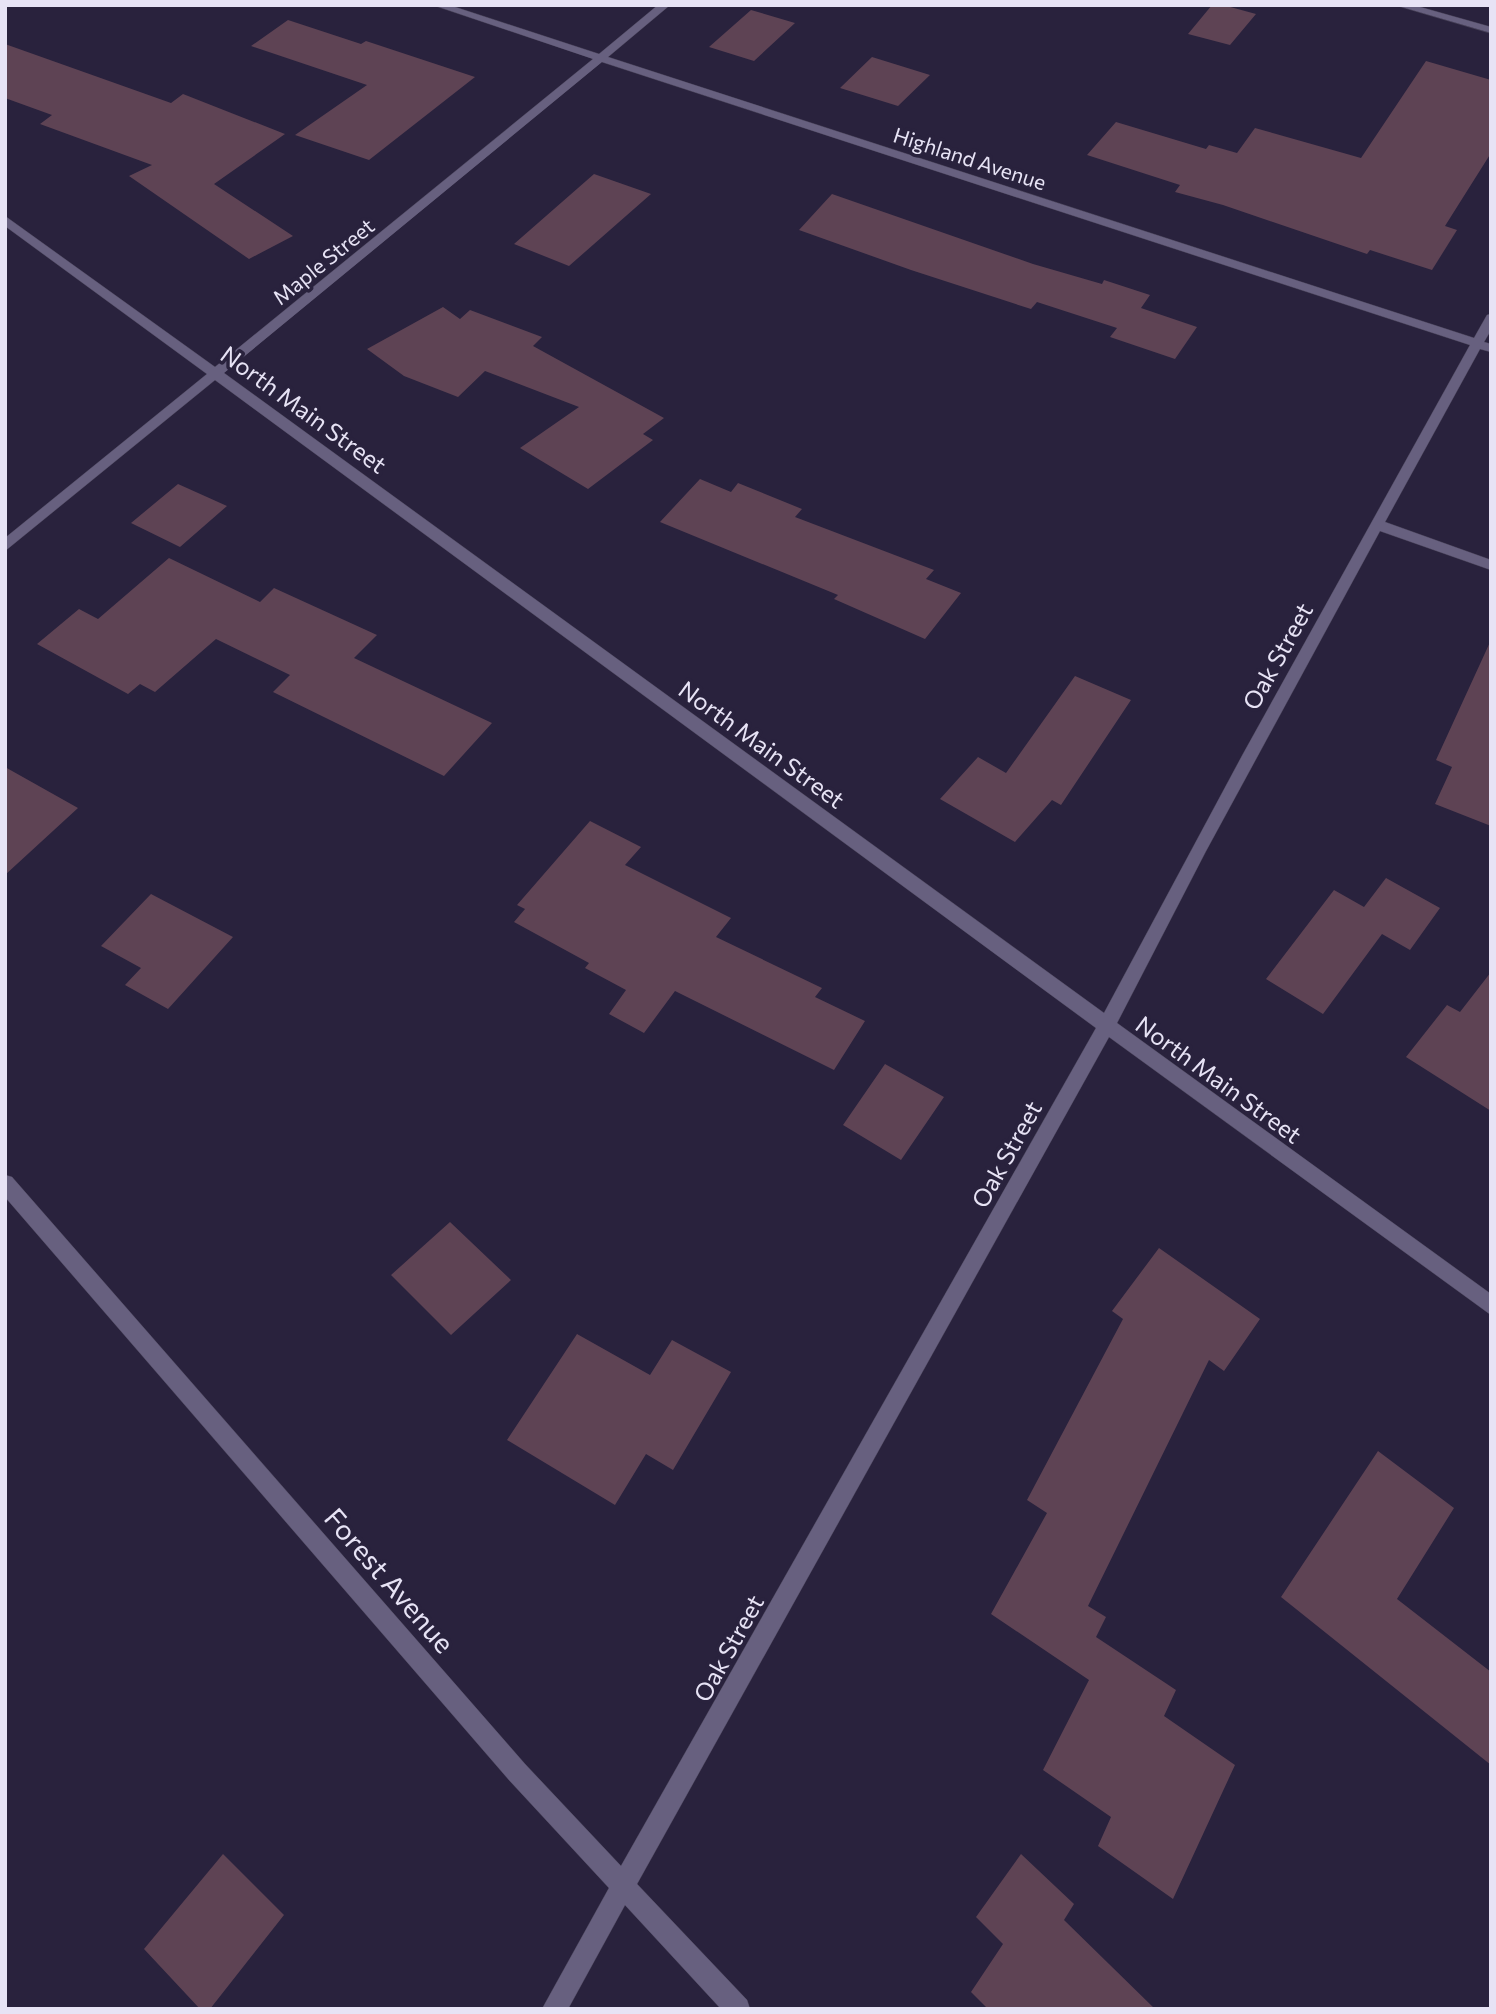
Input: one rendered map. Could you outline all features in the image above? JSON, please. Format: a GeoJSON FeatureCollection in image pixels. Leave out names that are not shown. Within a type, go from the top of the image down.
{"type":"FeatureCollection","features":[{"type":"Feature","properties":{"kind":"street","name":"Highland Avenue"},"geometry":{"type":"LineString","coordinates":[[438,5],[1484,345]]}},
{"type":"Feature","properties":{"kind":"street","name":"Maple Street"},"geometry":{"type":"LineString","coordinates":[[5,546],[665,5]]}},
{"type":"Feature","properties":{"kind":"street"},"geometry":{"type":"LineString","coordinates":[[1400,5],[1491,30]]}},
{"type":"Feature","properties":{"kind":"street","name":"North Main Street"},"geometry":{"type":"LineString","coordinates":[[5,220],[1491,1306]]}},
{"type":"Feature","properties":{"kind":"street","name":"Oak Street"},"geometry":{"type":"LineString","coordinates":[[554,2009],[1107,1025],[1161,918],[1376,524],[1484,345],[1491,318]]}},
{"type":"Feature","properties":{"kind":"street"},"geometry":{"type":"LineString","coordinates":[[1376,524],[1491,565]]}},
{"type":"Feature","properties":{"kind":"street","name":"Forest Avenue"},"geometry":{"type":"LineString","coordinates":[[5,1182],[517,1772],[738,2009]]}},
{"type":"Feature","properties":{"kind":"building"},"geometry":{"type":"Polygon","coordinates":[[[1212,5],[1223,5],[1256,14],[1230,45],[1188,34],[1212,5]]]}},
{"type":"Feature","properties":{"kind":"building"},"geometry":{"type":"Polygon","coordinates":[[[751,10],[795,23],[754,61],[709,47],[751,10]]]}},
{"type":"Feature","properties":{"kind":"building"},"geometry":{"type":"Polygon","coordinates":[[[288,20],[361,44],[366,41],[475,77],[369,160],[295,135],[367,85],[251,46],[288,20]]]}},
{"type":"Feature","properties":{"kind":"building"},"geometry":{"type":"Polygon","coordinates":[[[5,44],[171,103],[183,94],[285,134],[214,184],[293,236],[249,259],[129,176],[152,165],[40,124],[52,115],[5,98],[5,44]]]}},
{"type":"Feature","properties":{"kind":"building"},"geometry":{"type":"Polygon","coordinates":[[[872,57],[930,75],[898,106],[840,88],[872,57]]]}},
{"type":"Feature","properties":{"kind":"building"},"geometry":{"type":"Polygon","coordinates":[[[1426,61],[1491,80],[1491,153],[1445,226],[1457,230],[1432,270],[1370,250],[1367,254],[1223,205],[1175,192],[1180,185],[1087,155],[1116,122],[1206,149],[1209,145],[1237,153],[1255,128],[1361,158],[1426,61]]]}},
{"type":"Feature","properties":{"kind":"building"},"geometry":{"type":"Polygon","coordinates":[[[594,174],[651,194],[569,266],[514,244],[594,174]]]}},
{"type":"Feature","properties":{"kind":"building"},"geometry":{"type":"Polygon","coordinates":[[[832,194],[1033,264],[1102,284],[1104,280],[1150,295],[1141,308],[1197,327],[1175,359],[1110,337],[1117,328],[1037,302],[1031,309],[799,230],[832,194]]]}},
{"type":"Feature","properties":{"kind":"building"},"geometry":{"type":"Polygon","coordinates":[[[443,307],[460,319],[470,310],[542,337],[533,346],[664,418],[643,434],[653,440],[588,489],[520,448],[579,407],[485,371],[458,397],[404,376],[367,349],[443,307]]]}},
{"type":"Feature","properties":{"kind":"building"},"geometry":{"type":"Polygon","coordinates":[[[700,479],[731,492],[738,483],[802,509],[795,517],[934,570],[926,579],[961,593],[925,639],[834,599],[838,595],[660,522],[700,479]]]}},
{"type":"Feature","properties":{"kind":"building"},"geometry":{"type":"Polygon","coordinates":[[[178,484],[227,506],[180,547],[131,523],[178,484]]]}},
{"type":"Feature","properties":{"kind":"building"},"geometry":{"type":"Polygon","coordinates":[[[169,558],[260,602],[274,588],[377,635],[354,658],[492,723],[444,776],[273,692],[290,675],[216,639],[155,692],[140,684],[128,694],[37,644],[79,609],[98,619],[169,558]]]}},
{"type":"Feature","properties":{"kind":"building"},"geometry":{"type":"Polygon","coordinates":[[[1491,640],[1491,826],[1435,804],[1452,767],[1436,760],[1491,640]]]}},
{"type":"Feature","properties":{"kind":"building"},"geometry":{"type":"Polygon","coordinates":[[[1075,676],[1131,700],[1061,805],[1052,800],[1015,842],[940,799],[978,757],[1006,773],[1075,676]]]}},
{"type":"Feature","properties":{"kind":"building"},"geometry":{"type":"Polygon","coordinates":[[[5,767],[78,808],[5,875],[5,767]]]}},
{"type":"Feature","properties":{"kind":"building"},"geometry":{"type":"Polygon","coordinates":[[[590,821],[641,847],[625,865],[731,918],[716,937],[822,988],[815,997],[865,1021],[834,1070],[675,991],[644,1033],[609,1014],[626,990],[585,968],[589,963],[514,922],[525,909],[517,905],[590,821]]]}},
{"type":"Feature","properties":{"kind":"building"},"geometry":{"type":"Polygon","coordinates":[[[1386,878],[1440,908],[1410,950],[1382,934],[1323,1014],[1266,979],[1334,890],[1364,907],[1386,878]]]}},
{"type":"Feature","properties":{"kind":"building"},"geometry":{"type":"Polygon","coordinates":[[[151,894],[233,937],[168,1009],[125,985],[141,968],[101,946],[151,894]]]}},
{"type":"Feature","properties":{"kind":"building"},"geometry":{"type":"Polygon","coordinates":[[[1491,972],[1491,1111],[1406,1057],[1447,1005],[1460,1012],[1491,972]]]}},
{"type":"Feature","properties":{"kind":"building"},"geometry":{"type":"Polygon","coordinates":[[[885,1064],[944,1097],[901,1160],[843,1125],[885,1064]]]}},
{"type":"Feature","properties":{"kind":"building"},"geometry":{"type":"Polygon","coordinates":[[[450,1222],[511,1280],[451,1335],[391,1275],[450,1222]]]}},
{"type":"Feature","properties":{"kind":"building"},"geometry":{"type":"Polygon","coordinates":[[[1159,1248],[1260,1319],[1224,1371],[1209,1360],[1088,1606],[1106,1617],[1096,1637],[1176,1690],[1164,1716],[1235,1765],[1173,1899],[1098,1846],[1111,1817],[1043,1770],[1089,1680],[991,1614],[1047,1513],[1027,1500],[1123,1319],[1112,1311],[1159,1248]]]}},
{"type":"Feature","properties":{"kind":"building"},"geometry":{"type":"Polygon","coordinates":[[[577,1334],[650,1375],[672,1340],[731,1372],[673,1470],[646,1454],[615,1505],[507,1440],[577,1334]]]}},
{"type":"Feature","properties":{"kind":"building"},"geometry":{"type":"Polygon","coordinates":[[[1378,1451],[1454,1508],[1397,1599],[1491,1672],[1491,1765],[1281,1597],[1378,1451]]]}},
{"type":"Feature","properties":{"kind":"building"},"geometry":{"type":"Polygon","coordinates":[[[223,1854],[284,1915],[210,2009],[200,2009],[144,1949],[223,1854]]]}},
{"type":"Feature","properties":{"kind":"building"},"geometry":{"type":"Polygon","coordinates":[[[1021,1854],[1074,1904],[1064,1920],[1155,2009],[988,2009],[971,1992],[1003,1944],[976,1917],[1021,1854]]]}}]}
